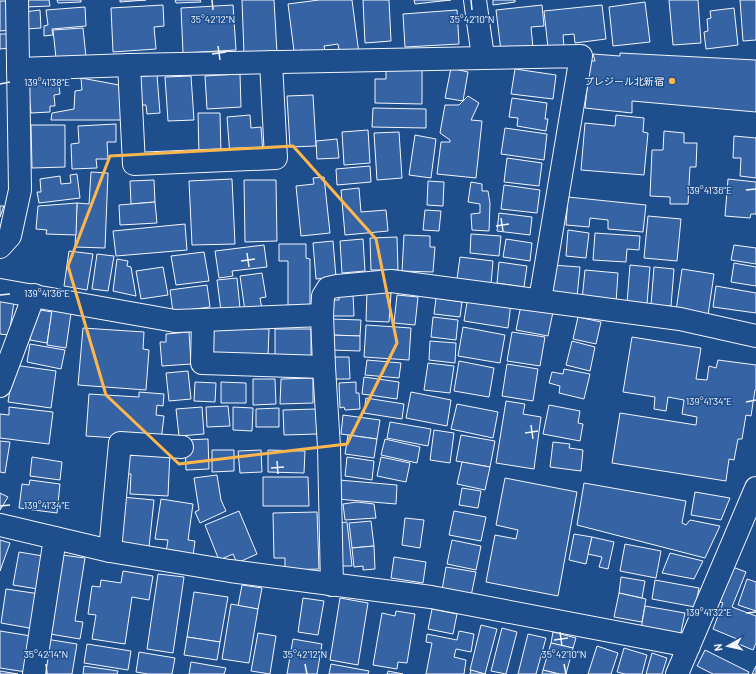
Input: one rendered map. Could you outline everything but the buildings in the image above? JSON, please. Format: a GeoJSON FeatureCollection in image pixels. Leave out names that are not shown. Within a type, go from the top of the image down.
{"type":"FeatureCollection","features":[{"type":"Feature","properties":{"kind":"street"},"geometry":{"type":"LineString","coordinates":[[0,247],[10,236],[20,190],[17,0]]}},
{"type":"Feature","properties":{"kind":"street"},"geometry":{"type":"LineString","coordinates":[[476,0],[483,57]]}},
{"type":"Feature","properties":{"kind":"street"},"geometry":{"type":"LineString","coordinates":[[18,70],[129,64],[581,56],[540,300]]}},
{"type":"Feature","properties":{"kind":"street"},"geometry":{"type":"LineString","coordinates":[[129,64],[134,164],[276,158],[271,62]]}},
{"type":"Feature","properties":{"kind":"street"},"geometry":{"type":"LineString","coordinates":[[332,585],[329,447],[322,315],[323,296],[328,288],[391,281],[680,319],[756,336]]}},
{"type":"Feature","properties":{"kind":"street"},"geometry":{"type":"LineString","coordinates":[[0,290],[175,320],[322,315]]}},
{"type":"Feature","properties":{"kind":"street"},"geometry":{"type":"LineString","coordinates":[[0,386],[34,296]]}},
{"type":"Feature","properties":{"kind":"street"},"geometry":{"type":"LineString","coordinates":[[203,320],[202,363],[324,367]]}},
{"type":"Feature","properties":{"kind":"street"},"geometry":{"type":"LineString","coordinates":[[110,551],[120,443],[182,447]]}},
{"type":"Feature","properties":{"kind":"street"},"geometry":{"type":"LineString","coordinates":[[677,674],[756,488]]}},
{"type":"Feature","properties":{"kind":"street"},"geometry":{"type":"LineString","coordinates":[[0,525],[110,551],[230,571],[431,597],[689,646]]}},
{"type":"Feature","properties":{"kind":"street"},"geometry":{"type":"LineString","coordinates":[[34,674],[55,538]]}},
{"type":"Feature","properties":{"kind":"highlighted area"},"geometry":{"type":"Polygon","coordinates":[[[293,146],[376,239],[397,343],[347,444],[179,464],[106,395],[68,266],[110,156],[293,146]]]}},
{"type":"Feature","properties":{"kind":"place","name":"プレジール北新宿"},"geometry":{"type":"Point","coordinates":[672,81]}}]}
